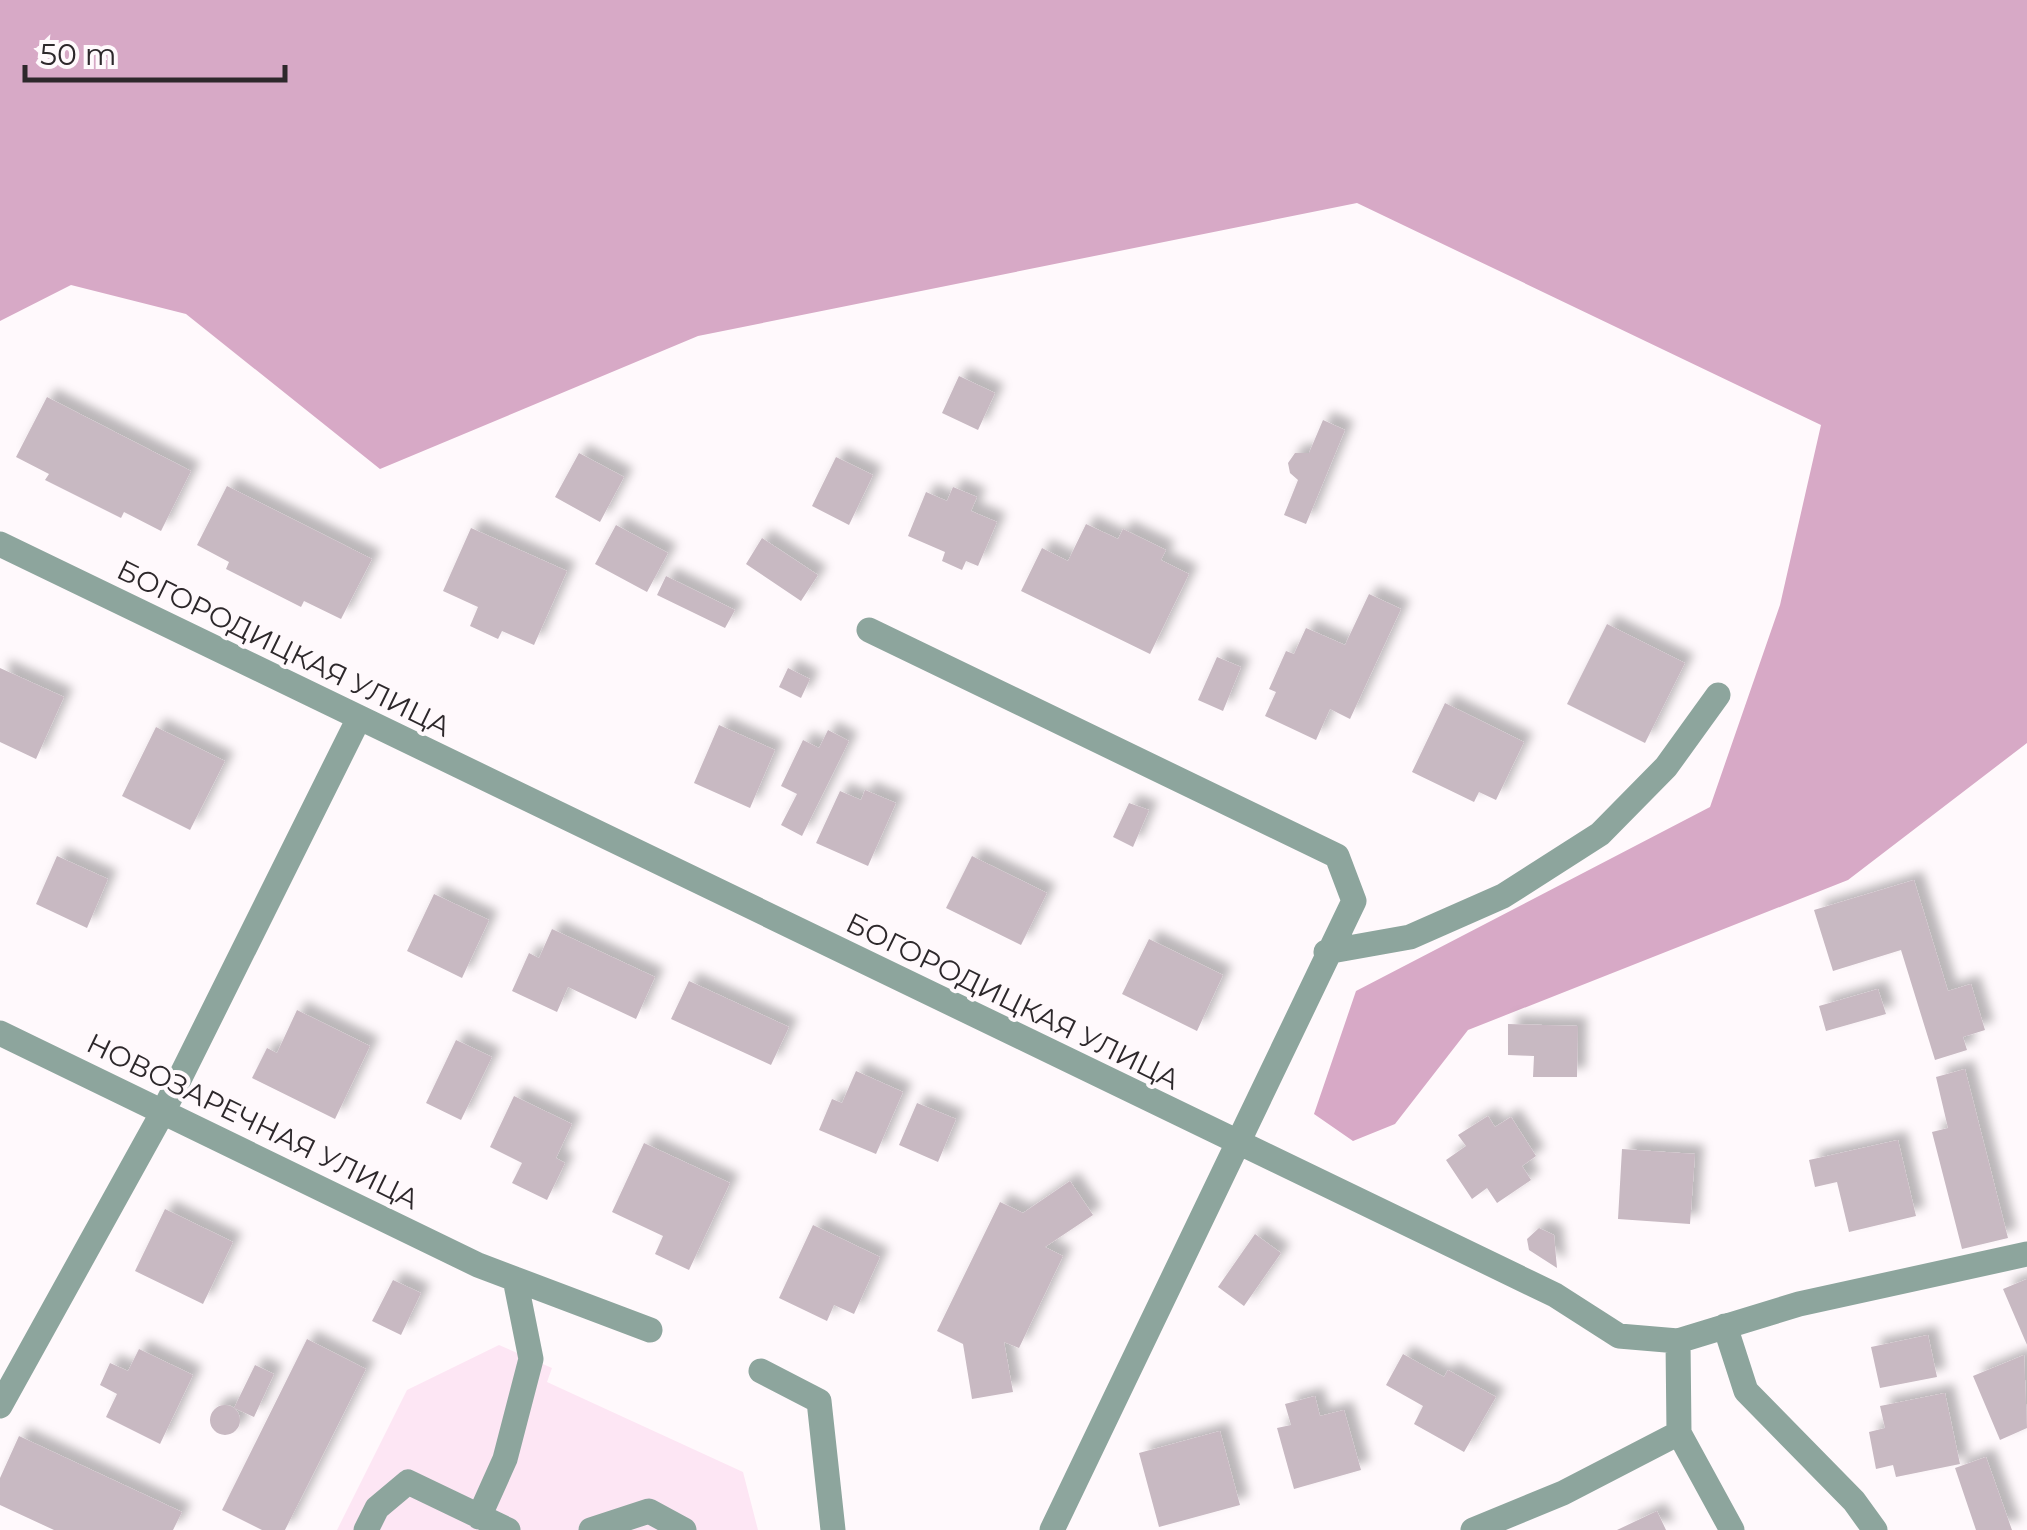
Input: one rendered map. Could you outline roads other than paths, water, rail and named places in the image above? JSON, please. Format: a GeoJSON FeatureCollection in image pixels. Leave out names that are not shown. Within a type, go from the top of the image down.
{"type":"FeatureCollection","features":[{"type":"Feature","properties":{"kind":"street","name":"БОГОРОДИЦКАЯ УЛИЦА"},"geometry":{"type":"LineString","coordinates":[[0,544],[1555,1295],[1619,1336],[1678,1341],[1799,1304],[2027,1254]]}},
{"type":"Feature","properties":{"kind":"street"},"geometry":{"type":"LineString","coordinates":[[869,630],[1337,856],[1354,901],[1326,952],[1239,1143],[1052,1530]]}},
{"type":"Feature","properties":{"kind":"street"},"geometry":{"type":"LineString","coordinates":[[1326,952],[1410,937],[1503,896],[1600,834],[1666,767],[1718,695]]}},
{"type":"Feature","properties":{"kind":"street"},"geometry":{"type":"LineString","coordinates":[[0,1406],[164,1110],[359,718]]}},
{"type":"Feature","properties":{"kind":"street","name":"НОВОЗАРЕЧНАЯ УЛИЦА"},"geometry":{"type":"LineString","coordinates":[[0,1033],[478,1265],[650,1330]]}},
{"type":"Feature","properties":{"kind":"street"},"geometry":{"type":"LineString","coordinates":[[479,1518],[505,1458],[531,1359],[515,1279]]}},
{"type":"Feature","properties":{"kind":"street"},"geometry":{"type":"LineString","coordinates":[[1725,1326],[1746,1391],[1854,1502],[1876,1530]]}},
{"type":"Feature","properties":{"kind":"street"},"geometry":{"type":"LineString","coordinates":[[1678,1341],[1679,1433],[1732,1530]]}},
{"type":"Feature","properties":{"kind":"street"},"geometry":{"type":"LineString","coordinates":[[760,1370],[819,1400],[833,1530]]}},
{"type":"Feature","properties":{"kind":"street"},"geometry":{"type":"LineString","coordinates":[[1473,1530],[1562,1493],[1679,1433]]}},
{"type":"Feature","properties":{"kind":"street"},"geometry":{"type":"LineString","coordinates":[[366,1530],[377,1508],[408,1482],[508,1530]]}},
{"type":"Feature","properties":{"kind":"street"},"geometry":{"type":"LineString","coordinates":[[591,1530],[648,1511],[684,1530]]}}]}
